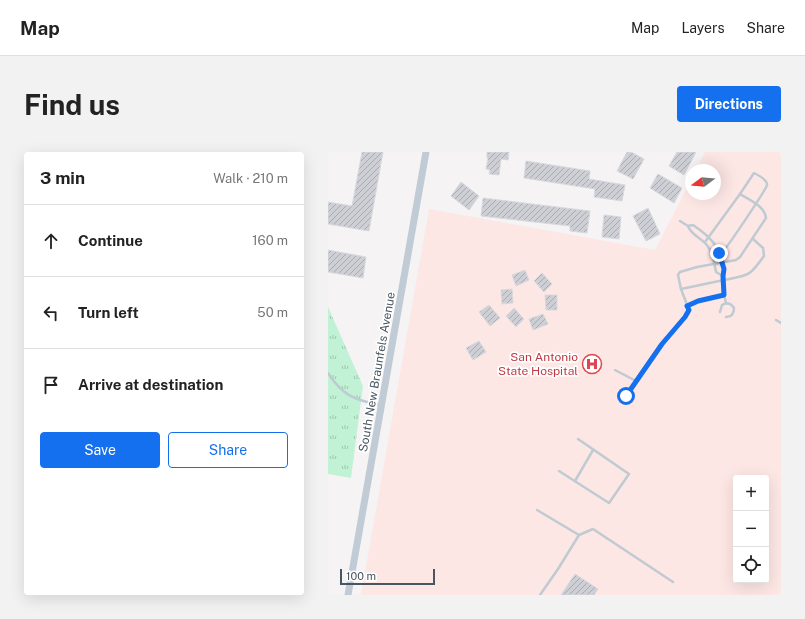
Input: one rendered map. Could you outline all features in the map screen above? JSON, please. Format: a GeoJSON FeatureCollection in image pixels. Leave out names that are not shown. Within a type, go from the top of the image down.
{"type":"FeatureCollection","features":[{"type":"Feature","properties":{"kind":"main road","name":"South New Braunfels Avenue"},"geometry":{"type":"LineString","coordinates":[[348,595],[426,152]]}},
{"type":"Feature","properties":{"kind":"lane"},"geometry":{"type":"LineString","coordinates":[[705,242],[754,173],[766,182],[767,184],[755,204],[725,249],[712,255]]}},
{"type":"Feature","properties":{"kind":"lane"},"geometry":{"type":"LineString","coordinates":[[626,396],[662,344],[685,317],[689,310],[681,289],[678,275],[680,272],[714,263],[736,260],[740,257],[753,239],[766,218],[764,210],[740,194]]}},
{"type":"Feature","properties":{"kind":"lane"},"geometry":{"type":"LineString","coordinates":[[680,221],[688,226],[692,225],[710,237],[715,244],[724,269],[724,295],[726,303]]}},
{"type":"Feature","properties":{"kind":"lane"},"geometry":{"type":"LineString","coordinates":[[688,226],[690,232],[705,242],[712,255],[716,272],[724,278]]}},
{"type":"Feature","properties":{"kind":"lane"},"geometry":{"type":"LineString","coordinates":[[681,289],[724,278],[747,275],[754,270],[764,256],[763,248],[753,239]]}},
{"type":"Feature","properties":{"kind":"lane"},"geometry":{"type":"LineString","coordinates":[[687,306],[698,301],[724,295]]}},
{"type":"Feature","properties":{"kind":"lane"},"geometry":{"type":"LineString","coordinates":[[720,312],[721,307],[726,303]]}},
{"type":"Feature","properties":{"kind":"lane"},"geometry":{"type":"LineString","coordinates":[[726,303],[731,304],[734,310],[732,314],[726,317]]}},
{"type":"Feature","properties":{"kind":"lane"},"geometry":{"type":"LineString","coordinates":[[776,320],[781,323]]}},
{"type":"Feature","properties":{"kind":"lane"},"geometry":{"type":"LineString","coordinates":[[615,370],[636,381]]}},
{"type":"Feature","properties":{"kind":"lane"},"geometry":{"type":"LineString","coordinates":[[328,373],[334,382],[348,396],[362,402],[382,405]]}},
{"type":"Feature","properties":{"kind":"lane"},"geometry":{"type":"LineString","coordinates":[[559,471],[609,503],[629,474],[578,439]]}},
{"type":"Feature","properties":{"kind":"lane"},"geometry":{"type":"LineString","coordinates":[[575,481],[594,450]]}},
{"type":"Feature","properties":{"kind":"lane"},"geometry":{"type":"LineString","coordinates":[[537,510],[579,535]]}},
{"type":"Feature","properties":{"kind":"lane"},"geometry":{"type":"LineString","coordinates":[[540,595],[579,535],[593,529],[673,582]]}},
{"type":"Feature","properties":{"kind":"shaded area","name":"San Antonio State Hospital"},"geometry":{"type":"Polygon","coordinates":[[[705,152],[781,152],[781,595],[361,595],[429,209],[655,250],[685,192],[685,200],[721,200],[721,164],[699,164],[705,152]]]}},
{"type":"Feature","properties":{"kind":"green space"},"geometry":{"type":"Polygon","coordinates":[[[328,307],[363,386],[351,478],[328,474],[328,307]]]}},
{"type":"Feature","properties":{"kind":"building"},"geometry":{"type":"Polygon","coordinates":[[[362,152],[383,152],[369,231],[328,224],[328,202],[352,206],[362,152]]]}},
{"type":"Feature","properties":{"kind":"building"},"geometry":{"type":"Polygon","coordinates":[[[487,152],[509,152],[508,160],[501,159],[499,175],[489,174],[490,170],[486,169],[488,158],[487,152]]]}},
{"type":"Feature","properties":{"kind":"building"},"geometry":{"type":"Polygon","coordinates":[[[627,152],[631,152],[644,159],[633,179],[617,171],[627,152]]]}},
{"type":"Feature","properties":{"kind":"building"},"geometry":{"type":"Polygon","coordinates":[[[677,152],[696,152],[690,164],[685,164],[684,175],[669,166],[677,152]]]}},
{"type":"Feature","properties":{"kind":"building"},"geometry":{"type":"Polygon","coordinates":[[[526,161],[590,171],[589,179],[625,185],[622,201],[594,197],[595,189],[524,178],[526,161]]]}},
{"type":"Feature","properties":{"kind":"building"},"geometry":{"type":"Polygon","coordinates":[[[658,174],[682,188],[674,203],[650,188],[658,174]]]}},
{"type":"Feature","properties":{"kind":"building"},"geometry":{"type":"Polygon","coordinates":[[[461,182],[479,196],[469,210],[451,196],[461,182]]]}},
{"type":"Feature","properties":{"kind":"building"},"geometry":{"type":"Polygon","coordinates":[[[483,198],[590,211],[587,233],[570,231],[570,226],[481,216],[483,198]]]}},
{"type":"Feature","properties":{"kind":"building"},"geometry":{"type":"Polygon","coordinates":[[[648,208],[660,234],[646,241],[633,216],[648,208]]]}},
{"type":"Feature","properties":{"kind":"building"},"geometry":{"type":"Polygon","coordinates":[[[604,215],[621,217],[619,239],[602,237],[604,215]]]}},
{"type":"Feature","properties":{"kind":"building"},"geometry":{"type":"Polygon","coordinates":[[[328,250],[366,257],[363,278],[328,272],[328,250]]]}},
{"type":"Feature","properties":{"kind":"building"},"geometry":{"type":"Polygon","coordinates":[[[525,270],[529,280],[516,286],[512,275],[525,270]]]}},
{"type":"Feature","properties":{"kind":"building"},"geometry":{"type":"Polygon","coordinates":[[[542,273],[552,284],[544,292],[534,281],[542,273]]]}},
{"type":"Feature","properties":{"kind":"building"},"geometry":{"type":"Polygon","coordinates":[[[512,289],[513,303],[502,304],[501,290],[512,289]]]}},
{"type":"Feature","properties":{"kind":"building"},"geometry":{"type":"Polygon","coordinates":[[[545,295],[557,295],[557,310],[546,310],[545,295]]]}},
{"type":"Feature","properties":{"kind":"building"},"geometry":{"type":"Polygon","coordinates":[[[489,305],[500,318],[490,326],[479,312],[489,305]]]}},
{"type":"Feature","properties":{"kind":"building"},"geometry":{"type":"Polygon","coordinates":[[[514,308],[524,319],[516,327],[506,316],[514,308]]]}},
{"type":"Feature","properties":{"kind":"building"},"geometry":{"type":"Polygon","coordinates":[[[543,314],[548,324],[533,330],[529,319],[543,314]]]}},
{"type":"Feature","properties":{"kind":"building"},"geometry":{"type":"Polygon","coordinates":[[[479,341],[486,352],[473,360],[466,348],[479,341]]]}},
{"type":"Feature","properties":{"kind":"building"},"geometry":{"type":"Polygon","coordinates":[[[575,574],[598,589],[594,595],[561,595],[575,574]]]}},
{"type":"Feature","properties":{"kind":"place","name":"San Antonio State Hospital"},"geometry":{"type":"Point","coordinates":[592,364]}},
{"type":"Feature","properties":{"kind":"route"},"geometry":{"type":"LineString","coordinates":[[626,396],[662,344],[685,317],[689,310],[687,306],[698,301],[724,295],[724,269],[719,253]]}}]}
